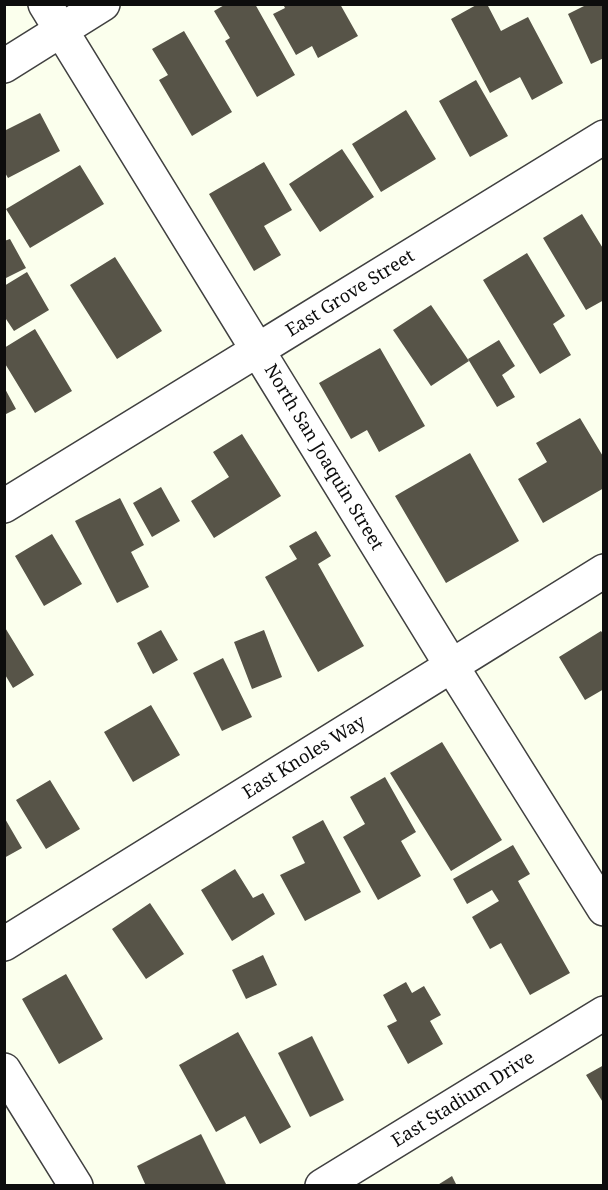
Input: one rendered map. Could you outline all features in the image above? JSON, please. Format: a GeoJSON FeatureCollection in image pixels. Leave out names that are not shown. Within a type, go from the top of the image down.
{"type":"FeatureCollection","features":[{"type":"Feature","properties":{"kind":"street"},"geometry":{"type":"LineString","coordinates":[[4,66],[53,17],[103,4]]}},
{"type":"Feature","properties":{"kind":"street","name":"North San Joaquin Street"},"geometry":{"type":"LineString","coordinates":[[53,17],[603,909]]}},
{"type":"Feature","properties":{"kind":"street","name":"East Grove Street"},"geometry":{"type":"LineString","coordinates":[[4,506],[603,137]]}},
{"type":"Feature","properties":{"kind":"street","name":"East Knoles Way"},"geometry":{"type":"LineString","coordinates":[[4,945],[603,571]]}},
{"type":"Feature","properties":{"kind":"street","name":"East Stadium Drive"},"geometry":{"type":"LineString","coordinates":[[322,1185],[603,1013]]}},
{"type":"Feature","properties":{"kind":"street"},"geometry":{"type":"LineString","coordinates":[[4,1070],[76,1185]]}},
{"type":"Feature","properties":{"kind":"building"},"geometry":{"type":"Polygon","coordinates":[[[226,4],[255,4],[295,75],[257,97],[225,41],[230,38],[214,11],[226,4]]]}},
{"type":"Feature","properties":{"kind":"building"},"geometry":{"type":"Polygon","coordinates":[[[283,4],[340,4],[358,36],[318,58],[312,46],[296,55],[273,14],[285,8],[283,4]]]}},
{"type":"Feature","properties":{"kind":"building"},"geometry":{"type":"Polygon","coordinates":[[[478,4],[487,4],[501,31],[528,17],[563,83],[532,100],[520,77],[490,93],[451,19],[478,4]]]}},
{"type":"Feature","properties":{"kind":"building"},"geometry":{"type":"Polygon","coordinates":[[[588,4],[604,4],[604,58],[591,64],[568,14],[588,4]]]}},
{"type":"Feature","properties":{"kind":"building"},"geometry":{"type":"Polygon","coordinates":[[[184,31],[232,112],[192,136],[159,80],[168,75],[152,49],[184,31]]]}},
{"type":"Feature","properties":{"kind":"building"},"geometry":{"type":"Polygon","coordinates":[[[476,80],[508,136],[470,157],[439,101],[476,80]]]}},
{"type":"Feature","properties":{"kind":"building"},"geometry":{"type":"Polygon","coordinates":[[[406,110],[436,159],[381,192],[352,144],[406,110]]]}},
{"type":"Feature","properties":{"kind":"building"},"geometry":{"type":"Polygon","coordinates":[[[40,113],[60,151],[8,178],[4,171],[4,131],[40,113]]]}},
{"type":"Feature","properties":{"kind":"building"},"geometry":{"type":"Polygon","coordinates":[[[342,149],[374,197],[320,232],[289,184],[342,149]]]}},
{"type":"Feature","properties":{"kind":"building"},"geometry":{"type":"Polygon","coordinates":[[[264,162],[292,210],[264,226],[281,255],[254,271],[209,194],[264,162]]]}},
{"type":"Feature","properties":{"kind":"building"},"geometry":{"type":"Polygon","coordinates":[[[80,165],[104,204],[30,248],[6,209],[80,165]]]}},
{"type":"Feature","properties":{"kind":"building"},"geometry":{"type":"Polygon","coordinates":[[[582,214],[604,250],[604,300],[586,310],[543,238],[582,214]]]}},
{"type":"Feature","properties":{"kind":"building"},"geometry":{"type":"Polygon","coordinates":[[[10,239],[26,268],[4,279],[4,241],[10,239]]]}},
{"type":"Feature","properties":{"kind":"building"},"geometry":{"type":"Polygon","coordinates":[[[527,253],[565,316],[553,324],[571,355],[540,374],[483,280],[527,253]]]}},
{"type":"Feature","properties":{"kind":"building"},"geometry":{"type":"Polygon","coordinates":[[[115,257],[162,331],[117,359],[70,285],[115,257]]]}},
{"type":"Feature","properties":{"kind":"building"},"geometry":{"type":"Polygon","coordinates":[[[27,272],[49,310],[14,331],[4,316],[4,286],[27,272]]]}},
{"type":"Feature","properties":{"kind":"building"},"geometry":{"type":"Polygon","coordinates":[[[431,305],[469,361],[431,386],[393,330],[431,305]]]}},
{"type":"Feature","properties":{"kind":"building"},"geometry":{"type":"Polygon","coordinates":[[[35,329],[72,391],[35,413],[4,362],[4,348],[35,329]]]}},
{"type":"Feature","properties":{"kind":"building"},"geometry":{"type":"Polygon","coordinates":[[[499,340],[515,366],[502,375],[515,397],[497,407],[468,359],[499,340]]]}},
{"type":"Feature","properties":{"kind":"building"},"geometry":{"type":"Polygon","coordinates":[[[380,348],[425,426],[379,452],[367,430],[351,439],[319,383],[380,348]]]}},
{"type":"Feature","properties":{"kind":"building"},"geometry":{"type":"Polygon","coordinates":[[[4,387],[16,409],[4,415],[4,387]]]}},
{"type":"Feature","properties":{"kind":"building"},"geometry":{"type":"Polygon","coordinates":[[[580,418],[604,458],[604,488],[543,523],[518,479],[547,462],[536,443],[580,418]]]}},
{"type":"Feature","properties":{"kind":"building"},"geometry":{"type":"Polygon","coordinates":[[[242,434],[281,496],[214,538],[191,501],[229,477],[213,452],[242,434]]]}},
{"type":"Feature","properties":{"kind":"building"},"geometry":{"type":"Polygon","coordinates":[[[470,453],[519,541],[446,583],[395,496],[470,453]]]}},
{"type":"Feature","properties":{"kind":"building"},"geometry":{"type":"Polygon","coordinates":[[[161,487],[180,521],[152,537],[133,503],[161,487]]]}},
{"type":"Feature","properties":{"kind":"building"},"geometry":{"type":"Polygon","coordinates":[[[120,498],[144,545],[131,552],[149,587],[117,603],[75,521],[120,498]]]}},
{"type":"Feature","properties":{"kind":"building"},"geometry":{"type":"Polygon","coordinates":[[[316,531],[331,556],[318,564],[364,646],[318,672],[265,577],[297,559],[289,546],[316,531]]]}},
{"type":"Feature","properties":{"kind":"building"},"geometry":{"type":"Polygon","coordinates":[[[52,534],[82,584],[44,606],[15,556],[52,534]]]}},
{"type":"Feature","properties":{"kind":"building"},"geometry":{"type":"Polygon","coordinates":[[[4,626],[34,675],[13,688],[4,673],[4,626]]]}},
{"type":"Feature","properties":{"kind":"building"},"geometry":{"type":"Polygon","coordinates":[[[161,630],[178,660],[153,674],[137,643],[161,630]]]}},
{"type":"Feature","properties":{"kind":"building"},"geometry":{"type":"Polygon","coordinates":[[[264,630],[282,677],[252,689],[234,642],[264,630]]]}},
{"type":"Feature","properties":{"kind":"building"},"geometry":{"type":"Polygon","coordinates":[[[601,631],[604,635],[604,689],[585,700],[559,657],[601,631]]]}},
{"type":"Feature","properties":{"kind":"building"},"geometry":{"type":"Polygon","coordinates":[[[223,658],[252,717],[222,731],[193,673],[223,658]]]}},
{"type":"Feature","properties":{"kind":"building"},"geometry":{"type":"Polygon","coordinates":[[[151,705],[180,755],[133,782],[104,732],[151,705]]]}},
{"type":"Feature","properties":{"kind":"building"},"geometry":{"type":"Polygon","coordinates":[[[442,742],[502,840],[451,871],[390,773],[442,742]]]}},
{"type":"Feature","properties":{"kind":"building"},"geometry":{"type":"Polygon","coordinates":[[[385,777],[416,832],[401,841],[421,876],[378,900],[343,837],[365,824],[350,797],[385,777]]]}},
{"type":"Feature","properties":{"kind":"building"},"geometry":{"type":"Polygon","coordinates":[[[50,780],[80,829],[46,849],[16,800],[50,780]]]}},
{"type":"Feature","properties":{"kind":"building"},"geometry":{"type":"Polygon","coordinates":[[[4,817],[22,848],[4,858],[4,817]]]}},
{"type":"Feature","properties":{"kind":"building"},"geometry":{"type":"Polygon","coordinates":[[[323,820],[361,892],[305,921],[280,875],[305,863],[292,837],[323,820]]]}},
{"type":"Feature","properties":{"kind":"building"},"geometry":{"type":"Polygon","coordinates":[[[513,845],[530,874],[518,881],[570,973],[530,995],[501,943],[490,949],[472,917],[499,901],[492,890],[467,904],[453,879],[513,845]]]}},
{"type":"Feature","properties":{"kind":"building"},"geometry":{"type":"Polygon","coordinates":[[[235,869],[253,898],[263,893],[275,914],[232,941],[201,890],[235,869]]]}},
{"type":"Feature","properties":{"kind":"building"},"geometry":{"type":"Polygon","coordinates":[[[150,903],[184,954],[146,979],[112,929],[150,903]]]}},
{"type":"Feature","properties":{"kind":"building"},"geometry":{"type":"Polygon","coordinates":[[[263,955],[277,985],[246,999],[232,970],[263,955]]]}},
{"type":"Feature","properties":{"kind":"building"},"geometry":{"type":"Polygon","coordinates":[[[66,974],[103,1039],[59,1064],[22,999],[66,974]]]}},
{"type":"Feature","properties":{"kind":"building"},"geometry":{"type":"Polygon","coordinates":[[[406,982],[412,993],[424,986],[441,1015],[430,1021],[443,1044],[408,1064],[387,1026],[397,1021],[383,995],[406,982]]]}},
{"type":"Feature","properties":{"kind":"building"},"geometry":{"type":"Polygon","coordinates":[[[238,1032],[291,1127],[260,1144],[245,1116],[216,1132],[179,1065],[238,1032]]]}},
{"type":"Feature","properties":{"kind":"building"},"geometry":{"type":"Polygon","coordinates":[[[312,1036],[344,1100],[310,1117],[278,1053],[312,1036]]]}},
{"type":"Feature","properties":{"kind":"building"},"geometry":{"type":"Polygon","coordinates":[[[604,1065],[604,1104],[586,1075],[604,1065]]]}},
{"type":"Feature","properties":{"kind":"building"},"geometry":{"type":"Polygon","coordinates":[[[201,1134],[227,1186],[146,1186],[137,1166],[201,1134]]]}},
{"type":"Feature","properties":{"kind":"building"},"geometry":{"type":"Polygon","coordinates":[[[452,1176],[457,1186],[436,1186],[452,1176]]]}}]}
